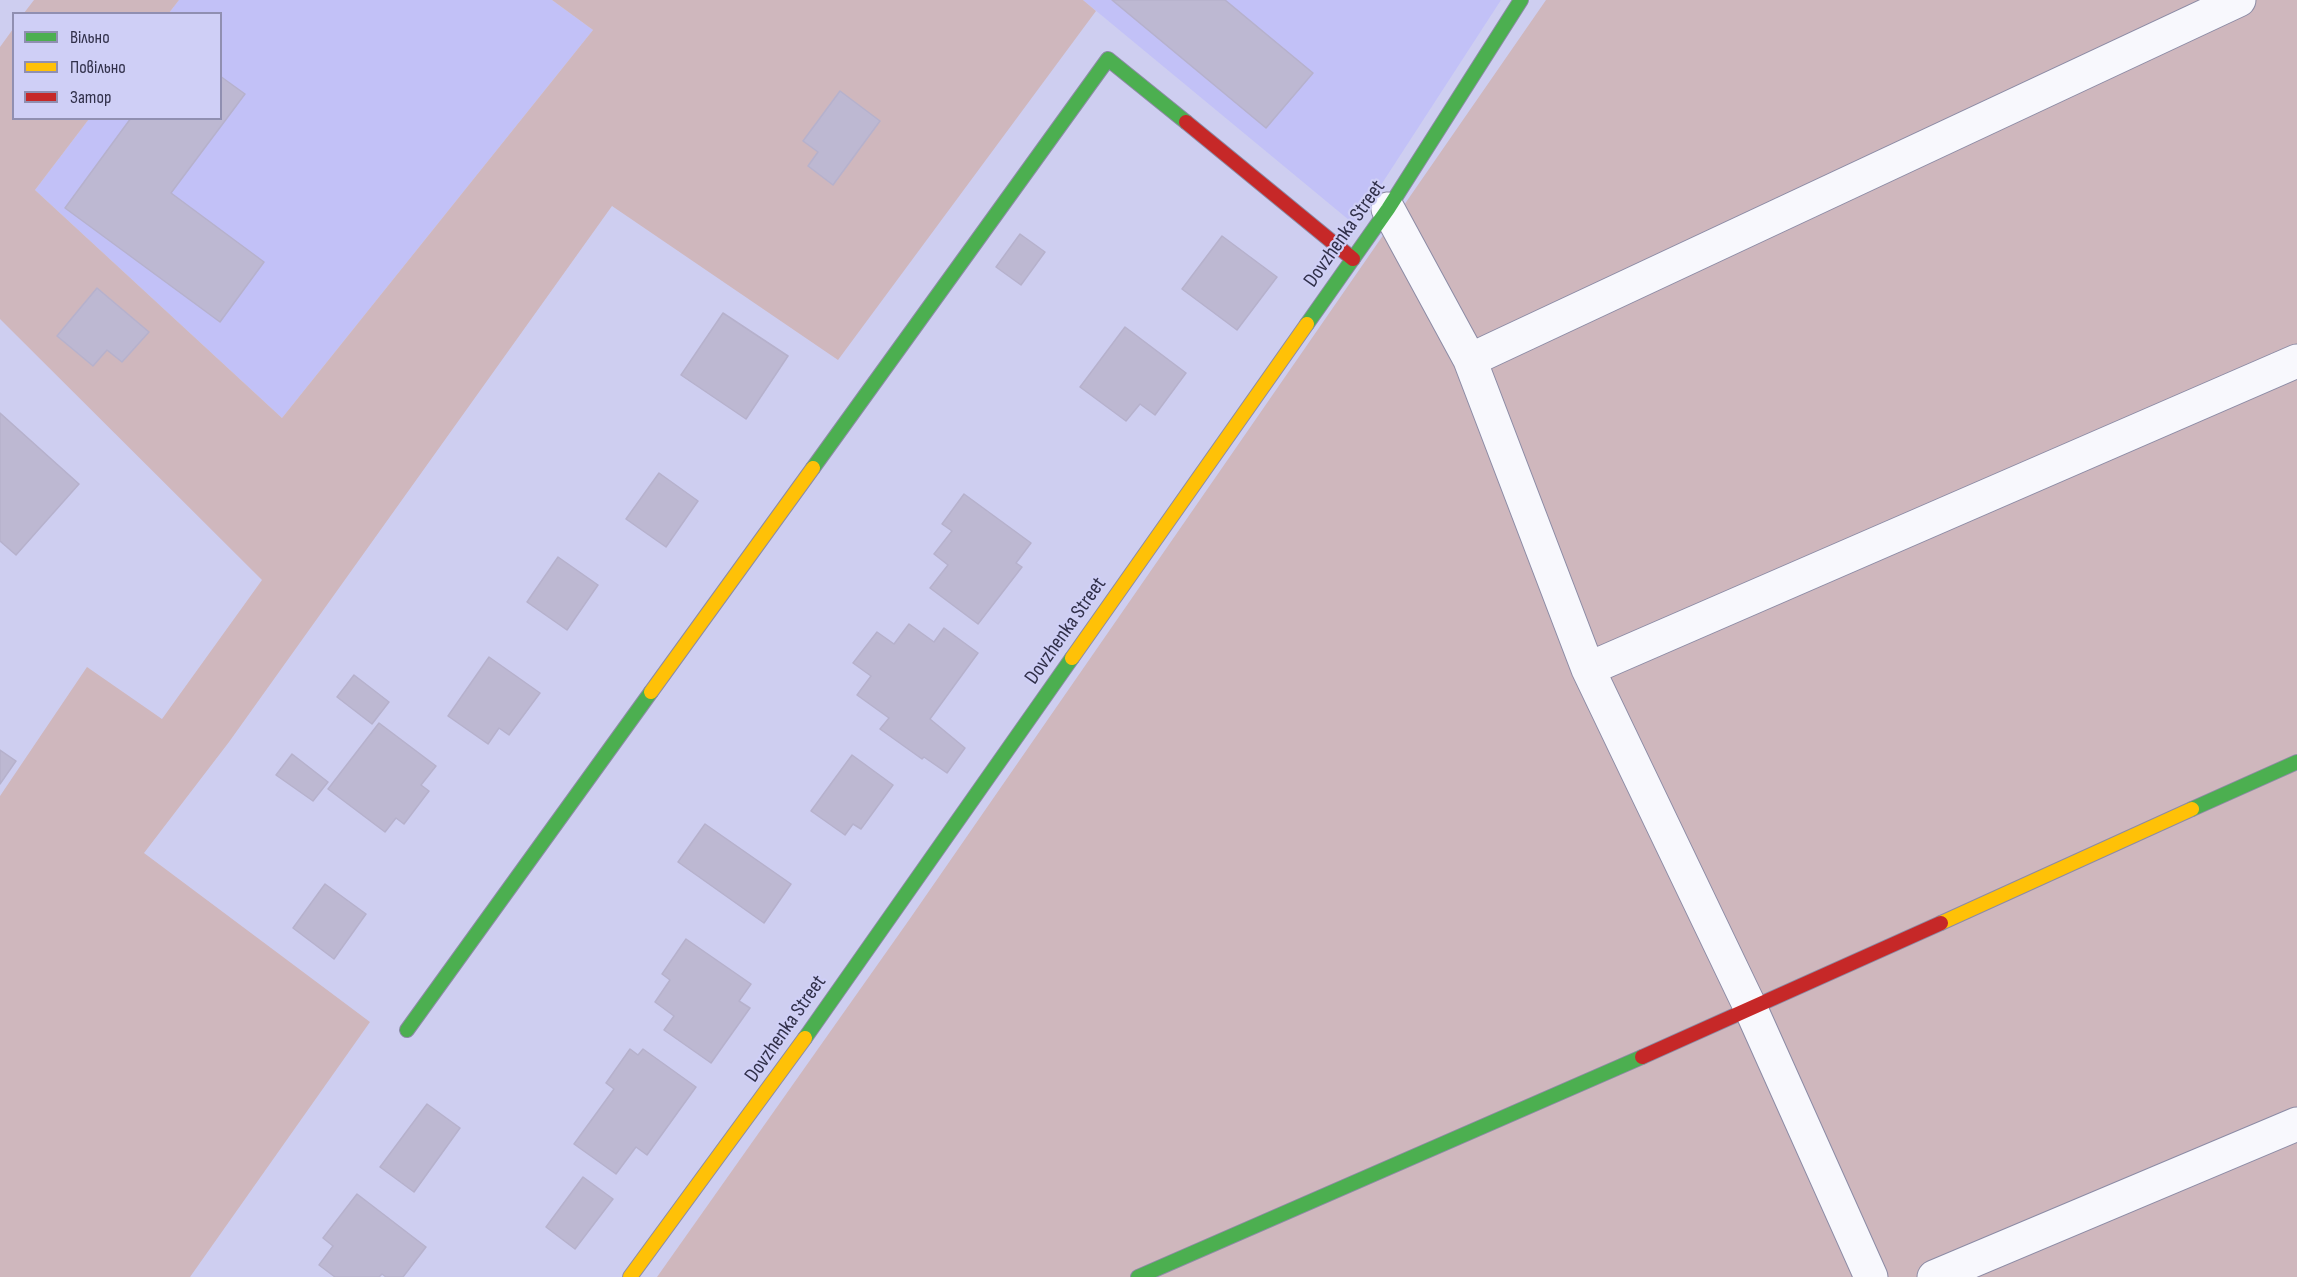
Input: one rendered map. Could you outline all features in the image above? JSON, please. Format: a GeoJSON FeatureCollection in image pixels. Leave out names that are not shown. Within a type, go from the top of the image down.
{"type":"FeatureCollection","features":[{"type":"Feature","properties":{"kind":"street","name":"Dovzhenka Street"},"geometry":{"type":"LineString","coordinates":[[630,1277],[783,1070],[1388,210],[1521,0]]}},
{"type":"Feature","properties":{"kind":"street"},"geometry":{"type":"LineString","coordinates":[[1470,360],[2239,0]]}},
{"type":"Feature","properties":{"kind":"street"},"geometry":{"type":"LineString","coordinates":[[407,1030],[1108,59],[1353,259]]}},
{"type":"Feature","properties":{"kind":"street"},"geometry":{"type":"LineString","coordinates":[[1388,210],[1470,360],[1588,669],[1751,1009],[1871,1277]]}},
{"type":"Feature","properties":{"kind":"street"},"geometry":{"type":"LineString","coordinates":[[1588,669],[2297,361]]}},
{"type":"Feature","properties":{"kind":"street"},"geometry":{"type":"LineString","coordinates":[[1138,1277],[1751,1009],[2297,762]]}},
{"type":"Feature","properties":{"kind":"street"},"geometry":{"type":"LineString","coordinates":[[1934,1277],[2297,1124]]}},
{"type":"Feature","properties":{"kind":"shaded area"},"geometry":{"type":"Polygon","coordinates":[[[34,0],[179,0],[170,12],[25,12],[34,0]]]}},
{"type":"Feature","properties":{"kind":"shaded area"},"geometry":{"type":"Polygon","coordinates":[[[179,0],[552,0],[593,30],[282,418],[35,190],[88,120],[222,120],[222,12],[170,12],[179,0]]]}},
{"type":"Feature","properties":{"kind":"shaded area"},"geometry":{"type":"Polygon","coordinates":[[[552,0],[1083,0],[1096,11],[838,360],[612,206],[229,742],[144,853],[370,1022],[190,1277],[0,1277],[0,796],[87,667],[162,719],[262,580],[0,319],[0,47],[12,30],[12,120],[88,120],[35,190],[282,418],[593,30],[552,0]]]}},
{"type":"Feature","properties":{"kind":"shaded area"},"geometry":{"type":"Polygon","coordinates":[[[1083,0],[1501,0],[1355,225],[1083,0]]]}},
{"type":"Feature","properties":{"kind":"shaded area"},"geometry":{"type":"Polygon","coordinates":[[[1546,0],[2297,0],[2297,1277],[657,1277],[909,920],[1546,0]]]}},
{"type":"Feature","properties":{"kind":"building"},"geometry":{"type":"Polygon","coordinates":[[[1112,0],[1225,0],[1313,73],[1266,128],[1112,0]]]}},
{"type":"Feature","properties":{"kind":"building"},"geometry":{"type":"Polygon","coordinates":[[[222,77],[245,94],[171,193],[264,262],[220,322],[65,208],[130,120],[222,120],[222,77]]]}},
{"type":"Feature","properties":{"kind":"building"},"geometry":{"type":"Polygon","coordinates":[[[840,91],[880,121],[833,185],[808,166],[818,152],[803,141],[840,91]]]}},
{"type":"Feature","properties":{"kind":"building"},"geometry":{"type":"Polygon","coordinates":[[[1020,234],[1045,252],[1021,285],[996,267],[1020,234]]]}},
{"type":"Feature","properties":{"kind":"building"},"geometry":{"type":"Polygon","coordinates":[[[1222,236],[1277,277],[1237,330],[1182,289],[1222,236]]]}},
{"type":"Feature","properties":{"kind":"building"},"geometry":{"type":"Polygon","coordinates":[[[97,288],[149,332],[122,362],[107,350],[93,366],[57,336],[97,288]]]}},
{"type":"Feature","properties":{"kind":"building"},"geometry":{"type":"Polygon","coordinates":[[[723,313],[788,356],[746,419],[681,375],[723,313]]]}},
{"type":"Feature","properties":{"kind":"building"},"geometry":{"type":"Polygon","coordinates":[[[1125,327],[1186,373],[1155,415],[1140,404],[1126,421],[1080,387],[1125,327]]]}},
{"type":"Feature","properties":{"kind":"building"},"geometry":{"type":"Polygon","coordinates":[[[0,413],[79,484],[16,555],[0,541],[0,413]]]}},
{"type":"Feature","properties":{"kind":"building"},"geometry":{"type":"Polygon","coordinates":[[[659,473],[698,501],[666,547],[626,519],[659,473]]]}},
{"type":"Feature","properties":{"kind":"building"},"geometry":{"type":"Polygon","coordinates":[[[964,494],[1031,543],[1016,563],[1022,567],[978,624],[930,588],[948,565],[934,554],[952,531],[942,524],[964,494]]]}},
{"type":"Feature","properties":{"kind":"building"},"geometry":{"type":"Polygon","coordinates":[[[558,557],[598,585],[567,630],[527,602],[558,557]]]}},
{"type":"Feature","properties":{"kind":"building"},"geometry":{"type":"Polygon","coordinates":[[[909,624],[934,642],[944,628],[978,653],[930,719],[965,748],[947,773],[924,757],[922,759],[880,729],[889,718],[857,695],[871,676],[853,663],[877,632],[894,644],[909,624]]]}},
{"type":"Feature","properties":{"kind":"building"},"geometry":{"type":"Polygon","coordinates":[[[489,657],[540,693],[509,735],[499,728],[488,744],[448,716],[489,657]]]}},
{"type":"Feature","properties":{"kind":"building"},"geometry":{"type":"Polygon","coordinates":[[[354,675],[389,702],[372,724],[337,697],[354,675]]]}},
{"type":"Feature","properties":{"kind":"building"},"geometry":{"type":"Polygon","coordinates":[[[379,723],[436,766],[421,785],[429,791],[404,824],[396,818],[385,832],[328,789],[379,723]]]}},
{"type":"Feature","properties":{"kind":"building"},"geometry":{"type":"Polygon","coordinates":[[[0,750],[16,761],[0,784],[0,750]]]}},
{"type":"Feature","properties":{"kind":"building"},"geometry":{"type":"Polygon","coordinates":[[[292,754],[328,782],[313,801],[276,775],[292,754]]]}},
{"type":"Feature","properties":{"kind":"building"},"geometry":{"type":"Polygon","coordinates":[[[852,755],[893,785],[861,829],[853,824],[845,835],[811,811],[852,755]]]}},
{"type":"Feature","properties":{"kind":"building"},"geometry":{"type":"Polygon","coordinates":[[[705,824],[791,884],[764,923],[678,862],[705,824]]]}},
{"type":"Feature","properties":{"kind":"building"},"geometry":{"type":"Polygon","coordinates":[[[325,884],[366,914],[334,959],[293,928],[325,884]]]}},
{"type":"Feature","properties":{"kind":"building"},"geometry":{"type":"Polygon","coordinates":[[[686,939],[751,984],[739,1001],[750,1008],[711,1063],[664,1030],[674,1016],[655,1002],[670,980],[662,974],[686,939]]]}},
{"type":"Feature","properties":{"kind":"building"},"geometry":{"type":"Polygon","coordinates":[[[630,1049],[638,1055],[643,1049],[696,1087],[647,1155],[636,1147],[616,1174],[574,1144],[614,1089],[606,1083],[630,1049]]]}},
{"type":"Feature","properties":{"kind":"building"},"geometry":{"type":"Polygon","coordinates":[[[427,1104],[460,1128],[414,1192],[380,1167],[427,1104]]]}},
{"type":"Feature","properties":{"kind":"building"},"geometry":{"type":"Polygon","coordinates":[[[583,1177],[613,1199],[575,1249],[546,1227],[583,1177]]]}},
{"type":"Feature","properties":{"kind":"building"},"geometry":{"type":"Polygon","coordinates":[[[357,1194],[426,1247],[403,1277],[386,1277],[382,1274],[379,1277],[335,1277],[319,1265],[333,1246],[323,1238],[357,1194]]]}},
{"type":"Feature","properties":{"kind":"traffic: fast"},"geometry":{"type":"LineString","coordinates":[[1307,324],[1388,209],[1521,0]]}},
{"type":"Feature","properties":{"kind":"traffic: fast"},"geometry":{"type":"LineString","coordinates":[[813,468],[1108,59],[1186,122]]}},
{"type":"Feature","properties":{"kind":"traffic: fast"},"geometry":{"type":"LineString","coordinates":[[805,1038],[1072,658]]}},
{"type":"Feature","properties":{"kind":"traffic: fast"},"geometry":{"type":"LineString","coordinates":[[407,1030],[651,692]]}},
{"type":"Feature","properties":{"kind":"traffic: fast"},"geometry":{"type":"LineString","coordinates":[[2192,809],[2297,762]]}},
{"type":"Feature","properties":{"kind":"traffic: fast"},"geometry":{"type":"LineString","coordinates":[[1138,1277],[1642,1057]]}},
{"type":"Feature","properties":{"kind":"traffic: slow"},"geometry":{"type":"LineString","coordinates":[[1072,658],[1307,324]]}},
{"type":"Feature","properties":{"kind":"traffic: slow"},"geometry":{"type":"LineString","coordinates":[[651,692],[813,468]]}},
{"type":"Feature","properties":{"kind":"traffic: slow"},"geometry":{"type":"LineString","coordinates":[[1941,923],[2192,809]]}},
{"type":"Feature","properties":{"kind":"traffic: slow"},"geometry":{"type":"LineString","coordinates":[[630,1277],[805,1038]]}},
{"type":"Feature","properties":{"kind":"traffic: jam"},"geometry":{"type":"LineString","coordinates":[[1186,122],[1353,259]]}},
{"type":"Feature","properties":{"kind":"traffic: jam"},"geometry":{"type":"LineString","coordinates":[[1642,1057],[1941,923]]}}]}
